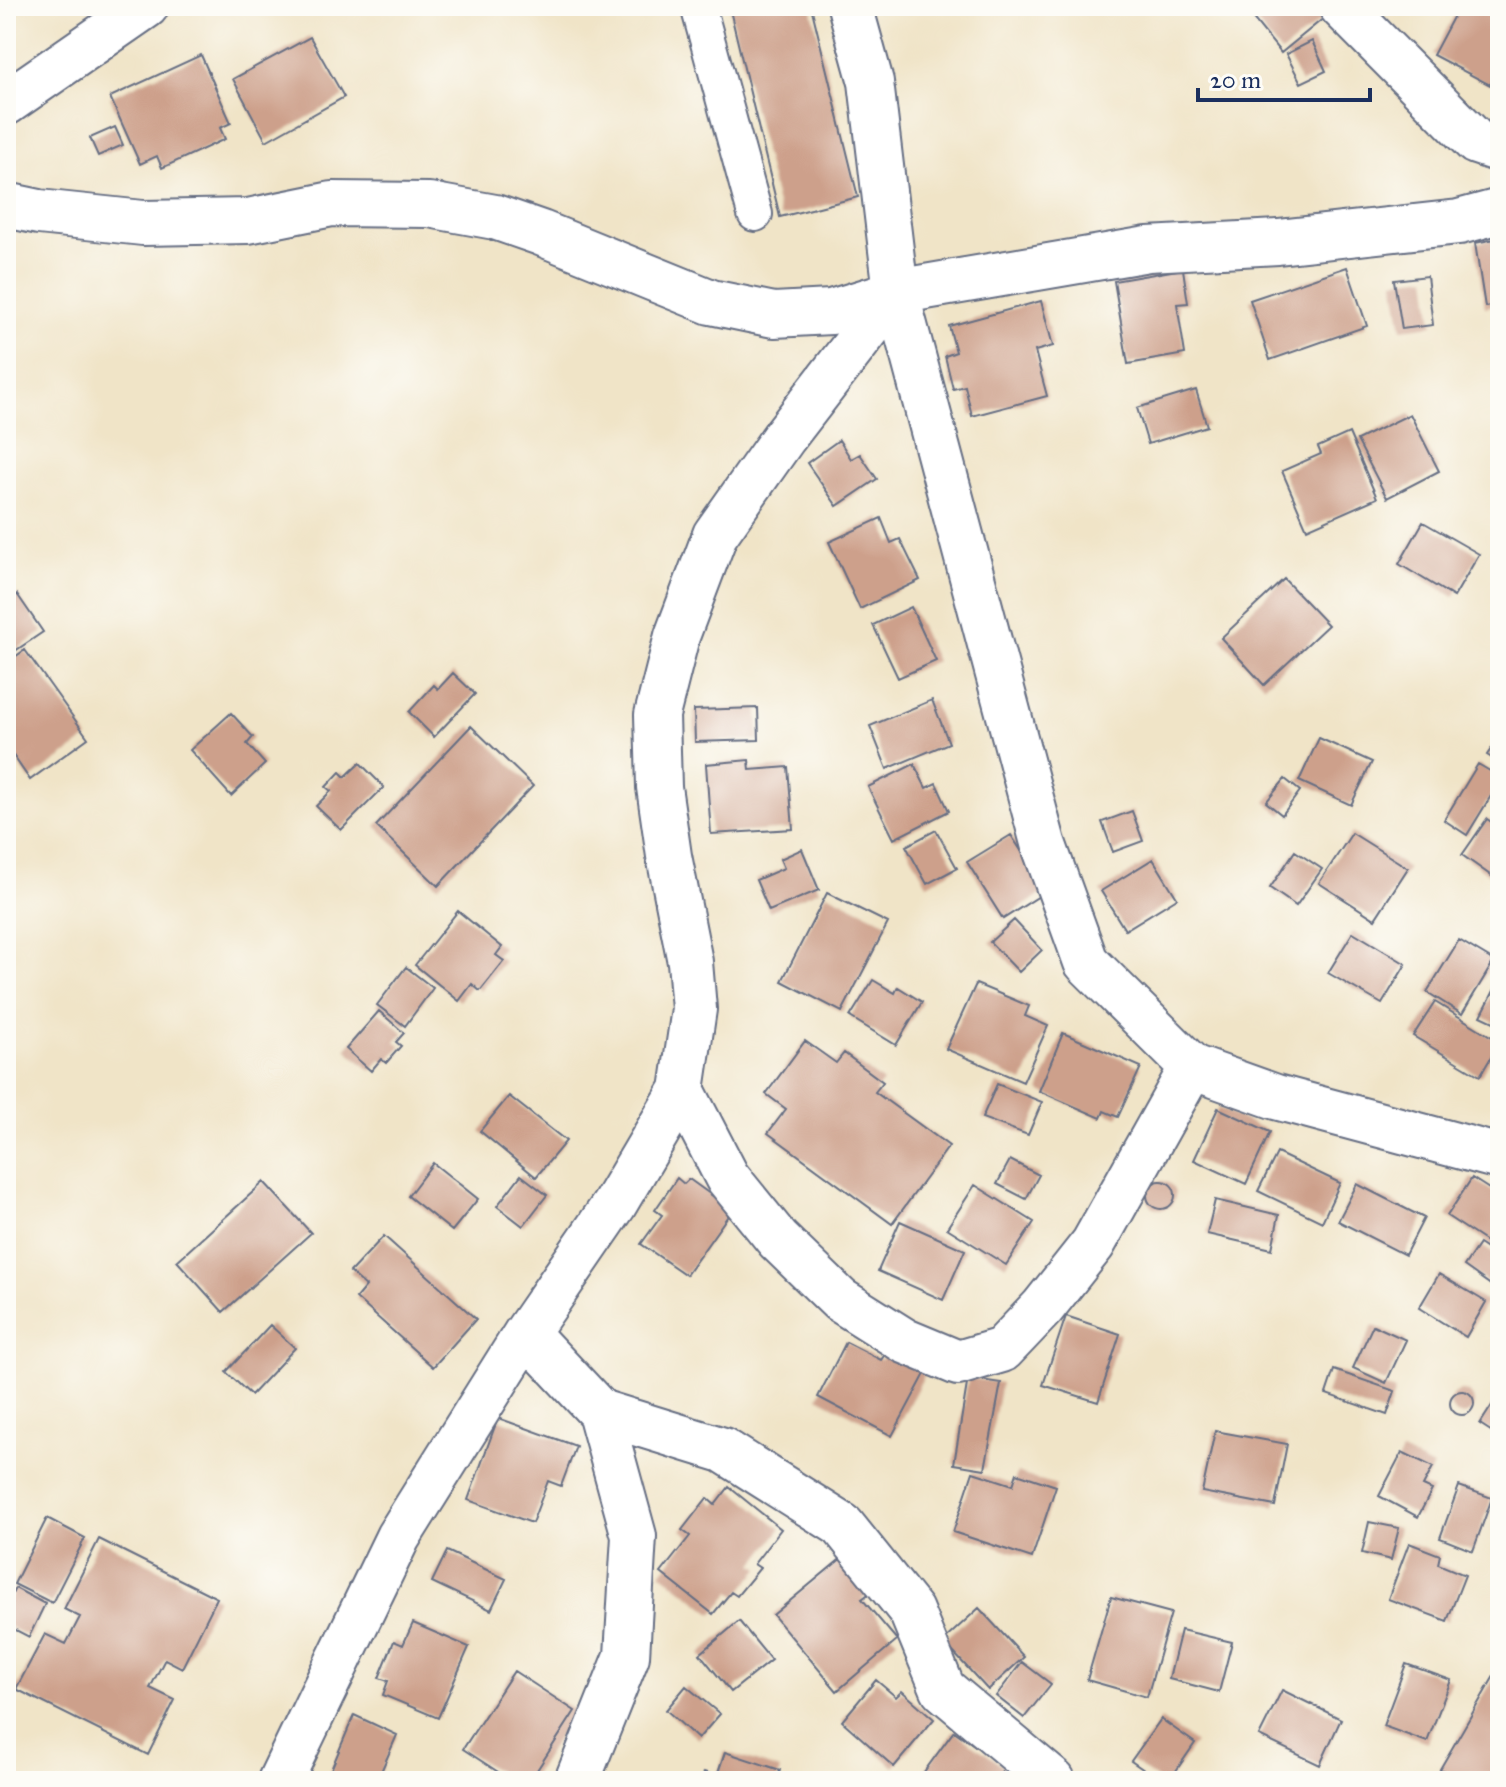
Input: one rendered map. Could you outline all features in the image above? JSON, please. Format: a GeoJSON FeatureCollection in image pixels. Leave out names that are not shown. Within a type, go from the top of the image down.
{"type":"FeatureCollection","features":[{"type":"Feature","properties":{"kind":"street"},"geometry":{"type":"LineString","coordinates":[[6,103],[146,6]]}},
{"type":"Feature","properties":{"kind":"street"},"geometry":{"type":"LineString","coordinates":[[850,6],[871,82],[896,292],[1043,843],[1086,962],[1192,1067],[1276,1097],[1500,1157]]}},
{"type":"Feature","properties":{"kind":"street"},"geometry":{"type":"LineString","coordinates":[[1341,6],[1476,142],[1500,150]]}},
{"type":"Feature","properties":{"kind":"street"},"geometry":{"type":"LineString","coordinates":[[6,205],[39,212],[143,223],[248,221],[332,204],[429,205],[495,217],[711,302],[774,315],[831,312],[896,292],[1148,249],[1278,242],[1459,222],[1500,211]]}},
{"type":"Feature","properties":{"kind":"street"},"geometry":{"type":"LineString","coordinates":[[280,1781],[398,1537],[526,1333],[614,1205],[682,1090],[694,1009],[690,962],[659,787],[657,715],[677,636],[715,535],[784,437],[896,292]]}},
{"type":"Feature","properties":{"kind":"street"},"geometry":{"type":"LineString","coordinates":[[682,1090],[727,1177],[778,1240],[840,1300],[905,1341],[958,1363],[1002,1350],[1043,1307],[1093,1244],[1192,1067]]}},
{"type":"Feature","properties":{"kind":"street"},"geometry":{"type":"LineString","coordinates":[[526,1333],[600,1412],[634,1536],[627,1656],[577,1781]]}},
{"type":"Feature","properties":{"kind":"street"},"geometry":{"type":"LineString","coordinates":[[600,1412],[723,1450],[842,1525],[911,1611],[943,1689],[1053,1781]]}},
{"type":"Feature","properties":{"kind":"lane"},"geometry":{"type":"LineString","coordinates":[[698,6],[755,214]]}},
{"type":"Feature","properties":{"kind":"building"},"geometry":{"type":"Polygon","coordinates":[[[729,6],[811,6],[858,197],[780,217],[729,6]]]}},
{"type":"Feature","properties":{"kind":"building"},"geometry":{"type":"Polygon","coordinates":[[[1243,6],[1316,6],[1325,17],[1281,53],[1243,6]]]}},
{"type":"Feature","properties":{"kind":"building"},"geometry":{"type":"Polygon","coordinates":[[[1459,6],[1500,6],[1500,66],[1490,85],[1433,55],[1459,6]]]}},
{"type":"Feature","properties":{"kind":"building"},"geometry":{"type":"Polygon","coordinates":[[[310,37],[344,97],[266,141],[233,79],[310,37]]]}},
{"type":"Feature","properties":{"kind":"building"},"geometry":{"type":"Polygon","coordinates":[[[1312,41],[1326,71],[1301,83],[1286,54],[1312,41]]]}},
{"type":"Feature","properties":{"kind":"building"},"geometry":{"type":"Polygon","coordinates":[[[201,55],[231,123],[220,128],[225,139],[162,168],[157,156],[140,164],[110,97],[201,55]]]}},
{"type":"Feature","properties":{"kind":"building"},"geometry":{"type":"Polygon","coordinates":[[[115,127],[123,145],[98,156],[90,138],[115,127]]]}},
{"type":"Feature","properties":{"kind":"building"},"geometry":{"type":"Polygon","coordinates":[[[1500,238],[1500,304],[1485,307],[1475,243],[1500,238]]]}},
{"type":"Feature","properties":{"kind":"building"},"geometry":{"type":"Polygon","coordinates":[[[1347,267],[1367,326],[1270,360],[1250,300],[1347,267]]]}},
{"type":"Feature","properties":{"kind":"building"},"geometry":{"type":"Polygon","coordinates":[[[1183,269],[1188,303],[1177,304],[1185,354],[1128,364],[1114,281],[1183,269]]]}},
{"type":"Feature","properties":{"kind":"building"},"geometry":{"type":"Polygon","coordinates":[[[1427,276],[1433,325],[1402,329],[1394,280],[1427,276]]]}},
{"type":"Feature","properties":{"kind":"building"},"geometry":{"type":"Polygon","coordinates":[[[1041,301],[1053,346],[1035,351],[1047,396],[972,416],[965,386],[953,389],[945,356],[956,352],[949,326],[1041,301]]]}},
{"type":"Feature","properties":{"kind":"building"},"geometry":{"type":"Polygon","coordinates":[[[1196,390],[1207,426],[1148,444],[1137,408],[1196,390]]]}},
{"type":"Feature","properties":{"kind":"building"},"geometry":{"type":"Polygon","coordinates":[[[1410,414],[1439,471],[1387,498],[1357,440],[1410,414]]]}},
{"type":"Feature","properties":{"kind":"building"},"geometry":{"type":"Polygon","coordinates":[[[1349,433],[1377,498],[1307,529],[1282,471],[1321,454],[1318,447],[1349,433]]]}},
{"type":"Feature","properties":{"kind":"building"},"geometry":{"type":"Polygon","coordinates":[[[839,440],[851,459],[860,454],[877,479],[837,506],[807,463],[839,440]]]}},
{"type":"Feature","properties":{"kind":"building"},"geometry":{"type":"Polygon","coordinates":[[[881,518],[891,543],[900,539],[920,580],[860,609],[829,542],[881,518]]]}},
{"type":"Feature","properties":{"kind":"building"},"geometry":{"type":"Polygon","coordinates":[[[1423,522],[1479,554],[1454,597],[1399,564],[1423,522]]]}},
{"type":"Feature","properties":{"kind":"building"},"geometry":{"type":"Polygon","coordinates":[[[1284,579],[1328,625],[1264,685],[1221,638],[1284,579]]]}},
{"type":"Feature","properties":{"kind":"building"},"geometry":{"type":"Polygon","coordinates":[[[17,594],[43,632],[6,657],[6,601],[17,594]]]}},
{"type":"Feature","properties":{"kind":"building"},"geometry":{"type":"Polygon","coordinates":[[[911,607],[936,661],[898,678],[873,625],[911,607]]]}},
{"type":"Feature","properties":{"kind":"building"},"geometry":{"type":"Polygon","coordinates":[[[25,650],[88,738],[30,780],[6,745],[6,663],[25,650]]]}},
{"type":"Feature","properties":{"kind":"building"},"geometry":{"type":"Polygon","coordinates":[[[453,673],[475,694],[434,737],[409,712],[434,685],[438,689],[453,673]]]}},
{"type":"Feature","properties":{"kind":"building"},"geometry":{"type":"Polygon","coordinates":[[[932,700],[949,743],[887,769],[870,726],[932,700]]]}},
{"type":"Feature","properties":{"kind":"building"},"geometry":{"type":"Polygon","coordinates":[[[758,708],[759,740],[695,742],[694,710],[758,708]]]}},
{"type":"Feature","properties":{"kind":"building"},"geometry":{"type":"Polygon","coordinates":[[[231,713],[253,737],[247,744],[265,764],[231,796],[190,750],[231,713]]]}},
{"type":"Feature","properties":{"kind":"building"},"geometry":{"type":"Polygon","coordinates":[[[471,726],[533,786],[438,886],[376,826],[471,726]]]}},
{"type":"Feature","properties":{"kind":"building"},"geometry":{"type":"Polygon","coordinates":[[[1500,736],[1500,763],[1487,755],[1500,736]]]}},
{"type":"Feature","properties":{"kind":"building"},"geometry":{"type":"Polygon","coordinates":[[[1319,738],[1372,762],[1351,805],[1299,781],[1319,738]]]}},
{"type":"Feature","properties":{"kind":"building"},"geometry":{"type":"Polygon","coordinates":[[[749,760],[750,770],[788,767],[793,829],[711,834],[706,764],[749,760]]]}},
{"type":"Feature","properties":{"kind":"building"},"geometry":{"type":"Polygon","coordinates":[[[360,763],[384,787],[341,830],[316,806],[331,791],[326,787],[340,772],[345,777],[360,763]]]}},
{"type":"Feature","properties":{"kind":"building"},"geometry":{"type":"Polygon","coordinates":[[[914,764],[926,788],[936,783],[949,811],[894,839],[868,787],[914,764]]]}},
{"type":"Feature","properties":{"kind":"building"},"geometry":{"type":"Polygon","coordinates":[[[1478,764],[1500,777],[1500,781],[1467,835],[1444,820],[1478,764]]]}},
{"type":"Feature","properties":{"kind":"building"},"geometry":{"type":"Polygon","coordinates":[[[1285,779],[1300,791],[1282,815],[1266,802],[1285,779]]]}},
{"type":"Feature","properties":{"kind":"building"},"geometry":{"type":"Polygon","coordinates":[[[1132,811],[1143,841],[1113,852],[1102,822],[1132,811]]]}},
{"type":"Feature","properties":{"kind":"building"},"geometry":{"type":"Polygon","coordinates":[[[1487,819],[1500,828],[1500,882],[1462,855],[1487,819]]]}},
{"type":"Feature","properties":{"kind":"building"},"geometry":{"type":"Polygon","coordinates":[[[936,830],[957,868],[927,884],[906,846],[936,830]]]}},
{"type":"Feature","properties":{"kind":"building"},"geometry":{"type":"Polygon","coordinates":[[[1352,833],[1408,868],[1375,919],[1319,883],[1352,833]]]}},
{"type":"Feature","properties":{"kind":"building"},"geometry":{"type":"Polygon","coordinates":[[[1011,835],[1047,891],[1003,919],[967,862],[1011,835]]]}},
{"type":"Feature","properties":{"kind":"building"},"geometry":{"type":"Polygon","coordinates":[[[802,849],[819,890],[769,911],[756,880],[784,868],[780,859],[802,849]]]}},
{"type":"Feature","properties":{"kind":"building"},"geometry":{"type":"Polygon","coordinates":[[[1295,851],[1322,869],[1296,906],[1270,888],[1295,851]]]}},
{"type":"Feature","properties":{"kind":"building"},"geometry":{"type":"Polygon","coordinates":[[[1153,859],[1177,898],[1125,930],[1101,891],[1153,859]]]}},
{"type":"Feature","properties":{"kind":"building"},"geometry":{"type":"Polygon","coordinates":[[[827,893],[888,923],[842,1012],[782,981],[827,893]]]}},
{"type":"Feature","properties":{"kind":"building"},"geometry":{"type":"Polygon","coordinates":[[[458,911],[502,947],[496,955],[504,961],[480,991],[472,984],[459,1001],[415,965],[458,911]]]}},
{"type":"Feature","properties":{"kind":"building"},"geometry":{"type":"Polygon","coordinates":[[[1014,920],[1042,950],[1019,972],[990,942],[1014,920]]]}},
{"type":"Feature","properties":{"kind":"building"},"geometry":{"type":"Polygon","coordinates":[[[1353,932],[1406,964],[1382,1004],[1328,973],[1353,932]]]}},
{"type":"Feature","properties":{"kind":"building"},"geometry":{"type":"Polygon","coordinates":[[[1459,940],[1494,961],[1462,1014],[1427,992],[1459,940]]]}},
{"type":"Feature","properties":{"kind":"building"},"geometry":{"type":"Polygon","coordinates":[[[406,967],[433,988],[405,1026],[377,1005],[406,967]]]}},
{"type":"Feature","properties":{"kind":"building"},"geometry":{"type":"Polygon","coordinates":[[[1500,979],[1500,1025],[1481,1016],[1500,979]]]}},
{"type":"Feature","properties":{"kind":"building"},"geometry":{"type":"Polygon","coordinates":[[[873,980],[895,993],[898,987],[922,1002],[896,1045],[850,1017],[873,980]]]}},
{"type":"Feature","properties":{"kind":"building"},"geometry":{"type":"Polygon","coordinates":[[[976,984],[1029,1006],[1025,1016],[1048,1026],[1023,1082],[946,1049],[976,984]]]}},
{"type":"Feature","properties":{"kind":"building"},"geometry":{"type":"Polygon","coordinates":[[[1435,1002],[1500,1042],[1480,1076],[1413,1036],[1435,1002]]]}},
{"type":"Feature","properties":{"kind":"building"},"geometry":{"type":"Polygon","coordinates":[[[379,1011],[404,1033],[396,1042],[401,1046],[386,1063],[381,1059],[371,1071],[346,1049],[379,1011]]]}},
{"type":"Feature","properties":{"kind":"building"},"geometry":{"type":"Polygon","coordinates":[[[1063,1033],[1141,1067],[1118,1117],[1104,1111],[1101,1118],[1039,1091],[1063,1033]]]}},
{"type":"Feature","properties":{"kind":"building"},"geometry":{"type":"Polygon","coordinates":[[[805,1041],[836,1063],[844,1053],[883,1082],[875,1092],[949,1146],[892,1224],[768,1133],[786,1109],[766,1094],[805,1041]]]}},
{"type":"Feature","properties":{"kind":"building"},"geometry":{"type":"Polygon","coordinates":[[[997,1084],[1042,1102],[1028,1135],[982,1118],[997,1084]]]}},
{"type":"Feature","properties":{"kind":"building"},"geometry":{"type":"Polygon","coordinates":[[[509,1096],[566,1141],[536,1177],[480,1131],[509,1096]]]}},
{"type":"Feature","properties":{"kind":"building"},"geometry":{"type":"Polygon","coordinates":[[[1218,1108],[1270,1132],[1246,1184],[1194,1160],[1218,1108]]]}},
{"type":"Feature","properties":{"kind":"building"},"geometry":{"type":"Polygon","coordinates":[[[1277,1153],[1340,1183],[1322,1222],[1258,1191],[1277,1153]]]}},
{"type":"Feature","properties":{"kind":"building"},"geometry":{"type":"Polygon","coordinates":[[[1010,1160],[1039,1175],[1026,1199],[997,1184],[1010,1160]]]}},
{"type":"Feature","properties":{"kind":"building"},"geometry":{"type":"Polygon","coordinates":[[[433,1163],[478,1199],[452,1231],[408,1196],[433,1163]]]}},
{"type":"Feature","properties":{"kind":"building"},"geometry":{"type":"Polygon","coordinates":[[[521,1175],[547,1195],[523,1226],[497,1206],[521,1175]]]}},
{"type":"Feature","properties":{"kind":"building"},"geometry":{"type":"Polygon","coordinates":[[[677,1178],[684,1184],[689,1179],[732,1210],[686,1275],[641,1244],[662,1215],[655,1210],[677,1178]]]}},
{"type":"Feature","properties":{"kind":"building"},"geometry":{"type":"Polygon","coordinates":[[[1472,1178],[1500,1196],[1500,1251],[1447,1216],[1472,1178]]]}},
{"type":"Feature","properties":{"kind":"building"},"geometry":{"type":"Polygon","coordinates":[[[1161,1181],[1171,1185],[1175,1195],[1171,1205],[1161,1209],[1151,1205],[1147,1195],[1151,1185],[1161,1181]]]}},
{"type":"Feature","properties":{"kind":"building"},"geometry":{"type":"Polygon","coordinates":[[[264,1182],[311,1233],[223,1312],[177,1261],[264,1182]]]}},
{"type":"Feature","properties":{"kind":"building"},"geometry":{"type":"Polygon","coordinates":[[[1357,1184],[1424,1218],[1405,1255],[1338,1221],[1357,1184]]]}},
{"type":"Feature","properties":{"kind":"building"},"geometry":{"type":"Polygon","coordinates":[[[975,1185],[1034,1222],[1006,1265],[947,1228],[975,1185]]]}},
{"type":"Feature","properties":{"kind":"building"},"geometry":{"type":"Polygon","coordinates":[[[1215,1200],[1279,1215],[1272,1249],[1207,1234],[1215,1200]]]}},
{"type":"Feature","properties":{"kind":"building"},"geometry":{"type":"Polygon","coordinates":[[[900,1221],[965,1250],[943,1300],[878,1271],[900,1221]]]}},
{"type":"Feature","properties":{"kind":"building"},"geometry":{"type":"Polygon","coordinates":[[[384,1236],[476,1319],[433,1367],[356,1298],[366,1286],[350,1272],[384,1236]]]}},
{"type":"Feature","properties":{"kind":"building"},"geometry":{"type":"Polygon","coordinates":[[[1479,1244],[1500,1258],[1500,1281],[1495,1288],[1464,1266],[1479,1244]]]}},
{"type":"Feature","properties":{"kind":"building"},"geometry":{"type":"Polygon","coordinates":[[[1439,1274],[1486,1302],[1466,1337],[1419,1308],[1439,1274]]]}},
{"type":"Feature","properties":{"kind":"building"},"geometry":{"type":"Polygon","coordinates":[[[1066,1316],[1120,1334],[1098,1402],[1043,1385],[1066,1316]]]}},
{"type":"Feature","properties":{"kind":"building"},"geometry":{"type":"Polygon","coordinates":[[[270,1325],[295,1348],[251,1395],[226,1372],[270,1325]]]}},
{"type":"Feature","properties":{"kind":"building"},"geometry":{"type":"Polygon","coordinates":[[[1373,1325],[1406,1340],[1386,1383],[1353,1368],[1373,1325]]]}},
{"type":"Feature","properties":{"kind":"building"},"geometry":{"type":"Polygon","coordinates":[[[846,1342],[881,1360],[886,1353],[925,1374],[892,1436],[818,1397],[846,1342]]]}},
{"type":"Feature","properties":{"kind":"building"},"geometry":{"type":"Polygon","coordinates":[[[1334,1370],[1395,1391],[1387,1415],[1326,1394],[1334,1370]]]}},
{"type":"Feature","properties":{"kind":"building"},"geometry":{"type":"Polygon","coordinates":[[[968,1378],[1001,1383],[985,1469],[954,1464],[968,1378]]]}},
{"type":"Feature","properties":{"kind":"building"},"geometry":{"type":"Polygon","coordinates":[[[1462,1391],[1471,1394],[1474,1403],[1471,1412],[1462,1415],[1453,1412],[1450,1403],[1453,1394],[1462,1391]]]}},
{"type":"Feature","properties":{"kind":"building"},"geometry":{"type":"Polygon","coordinates":[[[1500,1393],[1500,1437],[1480,1424],[1500,1393]]]}},
{"type":"Feature","properties":{"kind":"building"},"geometry":{"type":"Polygon","coordinates":[[[498,1418],[576,1446],[561,1486],[548,1481],[532,1523],[468,1500],[498,1418]]]}},
{"type":"Feature","properties":{"kind":"building"},"geometry":{"type":"Polygon","coordinates":[[[1215,1431],[1287,1444],[1275,1506],[1202,1492],[1215,1431]]]}},
{"type":"Feature","properties":{"kind":"building"},"geometry":{"type":"Polygon","coordinates":[[[1402,1452],[1433,1467],[1423,1486],[1432,1490],[1418,1517],[1379,1496],[1402,1452]]]}},
{"type":"Feature","properties":{"kind":"building"},"geometry":{"type":"Polygon","coordinates":[[[973,1472],[1013,1485],[1017,1473],[1056,1486],[1032,1558],[953,1532],[973,1472]]]}},
{"type":"Feature","properties":{"kind":"building"},"geometry":{"type":"Polygon","coordinates":[[[1459,1486],[1492,1498],[1473,1551],[1440,1538],[1459,1486]]]}},
{"type":"Feature","properties":{"kind":"building"},"geometry":{"type":"Polygon","coordinates":[[[729,1487],[781,1529],[754,1564],[760,1568],[737,1596],[731,1592],[713,1614],[661,1573],[690,1536],[682,1530],[707,1498],[715,1505],[729,1487]]]}},
{"type":"Feature","properties":{"kind":"building"},"geometry":{"type":"Polygon","coordinates":[[[47,1518],[85,1538],[52,1603],[14,1584],[47,1518]]]}},
{"type":"Feature","properties":{"kind":"building"},"geometry":{"type":"Polygon","coordinates":[[[1369,1522],[1399,1528],[1391,1560],[1362,1553],[1369,1522]]]}},
{"type":"Feature","properties":{"kind":"building"},"geometry":{"type":"Polygon","coordinates":[[[99,1539],[217,1598],[182,1668],[165,1659],[150,1688],[175,1700],[148,1755],[16,1689],[45,1634],[66,1644],[80,1617],[64,1609],[99,1539]]]}},
{"type":"Feature","properties":{"kind":"building"},"geometry":{"type":"Polygon","coordinates":[[[1409,1543],[1440,1555],[1438,1564],[1465,1575],[1447,1621],[1388,1599],[1409,1543]]]}},
{"type":"Feature","properties":{"kind":"building"},"geometry":{"type":"Polygon","coordinates":[[[447,1551],[506,1579],[491,1610],[432,1582],[447,1551]]]}},
{"type":"Feature","properties":{"kind":"building"},"geometry":{"type":"Polygon","coordinates":[[[843,1557],[871,1592],[862,1599],[897,1640],[837,1691],[773,1615],[843,1557]]]}},
{"type":"Feature","properties":{"kind":"building"},"geometry":{"type":"Polygon","coordinates":[[[15,1588],[45,1604],[29,1637],[6,1625],[6,1606],[15,1588]]]}},
{"type":"Feature","properties":{"kind":"building"},"geometry":{"type":"Polygon","coordinates":[[[1111,1597],[1171,1613],[1147,1697],[1087,1680],[1111,1597]]]}},
{"type":"Feature","properties":{"kind":"building"},"geometry":{"type":"Polygon","coordinates":[[[979,1608],[1024,1657],[988,1690],[943,1641],[979,1608]]]}},
{"type":"Feature","properties":{"kind":"building"},"geometry":{"type":"Polygon","coordinates":[[[739,1621],[771,1660],[731,1692],[700,1654],[739,1621]]]}},
{"type":"Feature","properties":{"kind":"building"},"geometry":{"type":"Polygon","coordinates":[[[413,1623],[469,1647],[438,1718],[383,1695],[388,1681],[379,1678],[394,1641],[403,1645],[413,1623]]]}},
{"type":"Feature","properties":{"kind":"building"},"geometry":{"type":"Polygon","coordinates":[[[1181,1630],[1232,1642],[1219,1692],[1169,1679],[1181,1630]]]}},
{"type":"Feature","properties":{"kind":"building"},"geometry":{"type":"Polygon","coordinates":[[[1022,1662],[1051,1684],[1024,1718],[996,1696],[1022,1662]]]}},
{"type":"Feature","properties":{"kind":"building"},"geometry":{"type":"Polygon","coordinates":[[[1406,1664],[1451,1680],[1427,1742],[1383,1726],[1406,1664]]]}},
{"type":"Feature","properties":{"kind":"building"},"geometry":{"type":"Polygon","coordinates":[[[514,1671],[575,1711],[530,1781],[512,1781],[463,1749],[514,1671]]]}},
{"type":"Feature","properties":{"kind":"building"},"geometry":{"type":"Polygon","coordinates":[[[1494,1676],[1500,1679],[1500,1781],[1462,1781],[1440,1769],[1494,1676]]]}},
{"type":"Feature","properties":{"kind":"building"},"geometry":{"type":"Polygon","coordinates":[[[876,1680],[896,1697],[902,1691],[934,1719],[894,1767],[842,1721],[876,1680]]]}},
{"type":"Feature","properties":{"kind":"building"},"geometry":{"type":"Polygon","coordinates":[[[686,1686],[720,1714],[698,1739],[666,1710],[686,1686]]]}},
{"type":"Feature","properties":{"kind":"building"},"geometry":{"type":"Polygon","coordinates":[[[1282,1690],[1341,1719],[1320,1765],[1259,1736],[1282,1690]]]}},
{"type":"Feature","properties":{"kind":"building"},"geometry":{"type":"Polygon","coordinates":[[[354,1715],[397,1735],[377,1781],[351,1781],[330,1772],[354,1715]]]}},
{"type":"Feature","properties":{"kind":"building"},"geometry":{"type":"Polygon","coordinates":[[[1161,1719],[1195,1743],[1169,1781],[1160,1781],[1131,1761],[1161,1719]]]}},
{"type":"Feature","properties":{"kind":"building"},"geometry":{"type":"Polygon","coordinates":[[[954,1731],[1005,1767],[996,1781],[928,1781],[921,1776],[954,1731]]]}},
{"type":"Feature","properties":{"kind":"building"},"geometry":{"type":"Polygon","coordinates":[[[725,1752],[780,1770],[777,1781],[701,1781],[704,1772],[717,1776],[725,1752]]]}}]}
